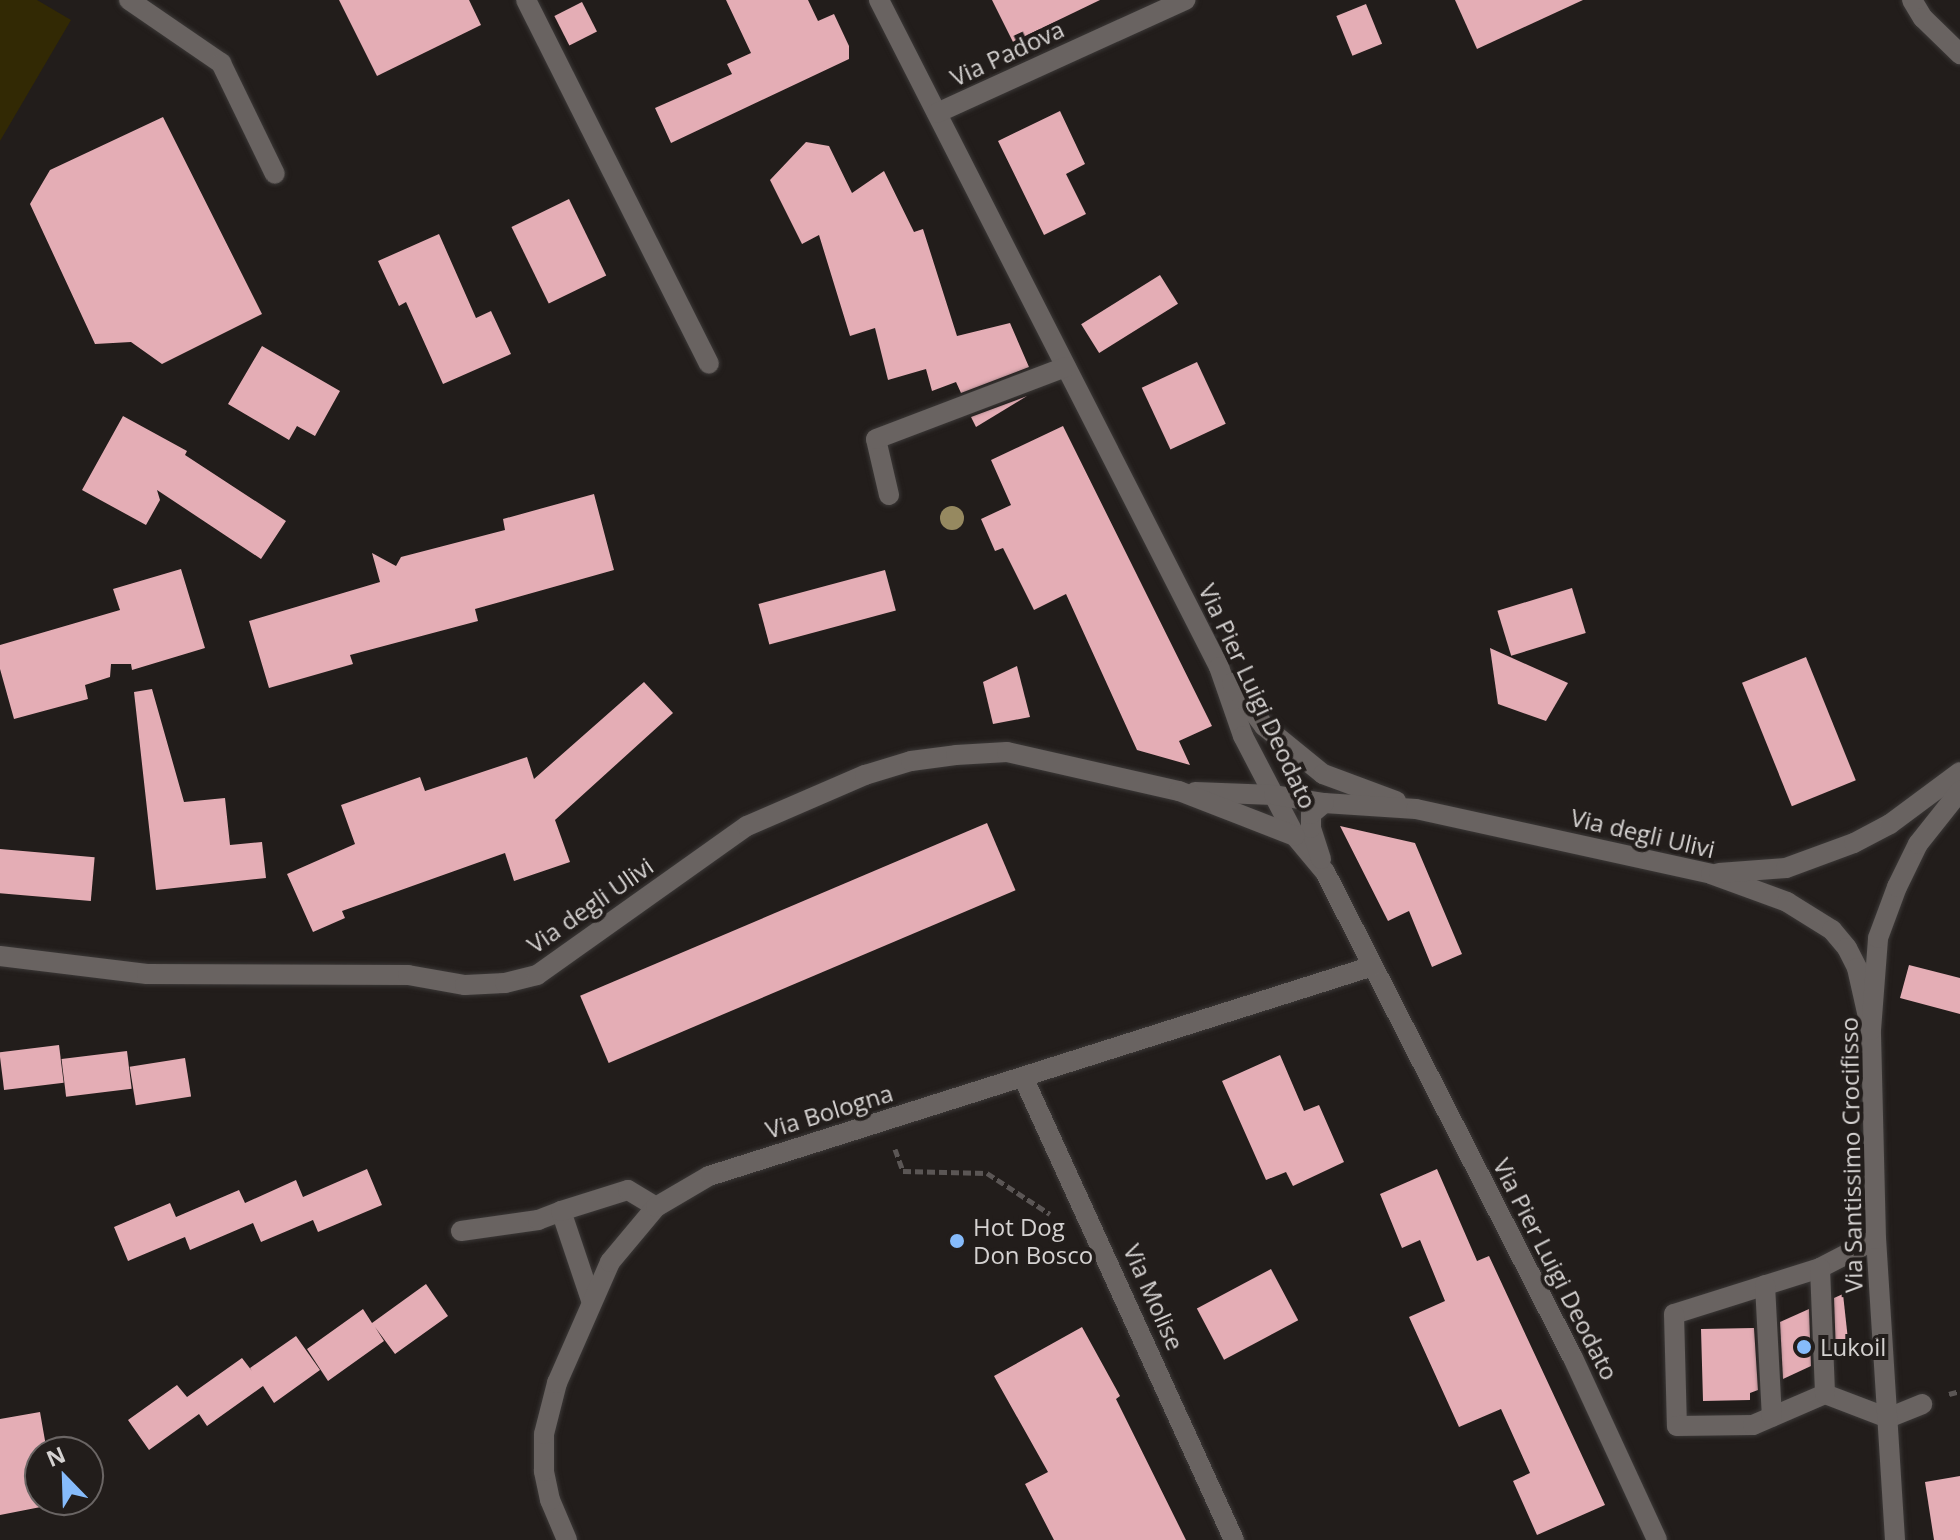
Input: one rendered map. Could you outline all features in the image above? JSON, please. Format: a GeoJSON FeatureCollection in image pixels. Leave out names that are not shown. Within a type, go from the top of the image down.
{"type":"FeatureCollection","features":[{"type":"Feature","properties":{"kind":"street"},"geometry":{"type":"LineString","coordinates":[[129,0],[221,63],[275,174]]}},
{"type":"Feature","properties":{"kind":"street"},"geometry":{"type":"LineString","coordinates":[[526,0],[709,364]]}},
{"type":"Feature","properties":{"kind":"street","name":"Via Pier Luigi Deodato"},"geometry":{"type":"LineString","coordinates":[[879,0],[1219,667],[1243,736],[1295,836],[1325,872],[1573,1358],[1657,1540]]}},
{"type":"Feature","properties":{"kind":"street","name":"Via Padova"},"geometry":{"type":"LineString","coordinates":[[937,113],[1185,0]]}},
{"type":"Feature","properties":{"kind":"street"},"geometry":{"type":"LineString","coordinates":[[1912,0],[1923,18],[1960,54]]}},
{"type":"Feature","properties":{"kind":"street"},"geometry":{"type":"LineString","coordinates":[[889,495],[876,439],[1066,367]]}},
{"type":"Feature","properties":{"kind":"street"},"geometry":{"type":"LineString","coordinates":[[1219,667],[1264,726],[1323,774],[1416,809]]}},
{"type":"Feature","properties":{"kind":"street","name":"Via degli Ulivi"},"geometry":{"type":"LineString","coordinates":[[0,956],[147,974],[408,975],[465,985],[505,983],[537,975],[747,826],[865,775],[911,761],[1007,752],[1179,791],[1274,795],[1324,803],[1416,809],[1711,874],[1787,902],[1832,930],[1847,948],[1857,968],[1871,1030]]}},
{"type":"Feature","properties":{"kind":"street"},"geometry":{"type":"LineString","coordinates":[[1711,874],[1786,868],[1854,843],[1890,824],[1960,772]]}},
{"type":"Feature","properties":{"kind":"street"},"geometry":{"type":"LineString","coordinates":[[1179,791],[1295,836]]}},
{"type":"Feature","properties":{"kind":"street","name":"Via Santissimo Crocifisso"},"geometry":{"type":"LineString","coordinates":[[1895,1540],[1876,1239],[1871,1030],[1878,938],[1918,844],[1960,791]]}},
{"type":"Feature","properties":{"kind":"street"},"geometry":{"type":"LineString","coordinates":[[1324,803],[1311,814],[1311,828],[1325,872]]}},
{"type":"Feature","properties":{"kind":"street","name":"Via Bologna"},"geometry":{"type":"LineString","coordinates":[[567,1540],[550,1500],[544,1471],[544,1434],[557,1383],[610,1262],[632,1231],[656,1207],[709,1176],[1373,966]]}},
{"type":"Feature","properties":{"kind":"street","name":"Via Molise"},"geometry":{"type":"LineString","coordinates":[[1023,1077],[1234,1540]]}},
{"type":"Feature","properties":{"kind":"street"},"geometry":{"type":"LineString","coordinates":[[461,1231],[538,1220],[628,1190],[656,1207]]}},
{"type":"Feature","properties":{"kind":"street"},"geometry":{"type":"LineString","coordinates":[[561,1211],[591,1300]]}},
{"type":"Feature","properties":{"kind":"street"},"geometry":{"type":"LineString","coordinates":[[1876,1239],[1820,1268],[1674,1314],[1677,1426],[1753,1425],[1825,1394],[1888,1418],[1922,1404]]}},
{"type":"Feature","properties":{"kind":"street"},"geometry":{"type":"LineString","coordinates":[[1820,1268],[1825,1394]]}},
{"type":"Feature","properties":{"kind":"street"},"geometry":{"type":"LineString","coordinates":[[1765,1285],[1772,1417]]}},
{"type":"Feature","properties":{"kind":"path"},"geometry":{"type":"LineString","coordinates":[[892,1141],[903,1171],[987,1173],[1055,1218]]}},
{"type":"Feature","properties":{"kind":"shaded area"},"geometry":{"type":"Polygon","coordinates":[[[0,0],[37,0],[71,20],[0,141],[0,0]]]}},
{"type":"Feature","properties":{"kind":"building"},"geometry":{"type":"Polygon","coordinates":[[[339,0],[469,0],[481,25],[377,76],[339,0]]]}},
{"type":"Feature","properties":{"kind":"building"},"geometry":{"type":"Polygon","coordinates":[[[726,0],[808,0],[818,21],[834,14],[849,46],[849,59],[671,143],[655,108],[732,74],[727,64],[751,53],[726,0]]]}},
{"type":"Feature","properties":{"kind":"building"},"geometry":{"type":"Polygon","coordinates":[[[992,0],[1100,0],[1013,42],[992,0]]]}},
{"type":"Feature","properties":{"kind":"building"},"geometry":{"type":"Polygon","coordinates":[[[1455,0],[1583,0],[1477,49],[1455,0]]]}},
{"type":"Feature","properties":{"kind":"building"},"geometry":{"type":"Polygon","coordinates":[[[582,2],[597,31],[569,45],[554,16],[582,2]]]}},
{"type":"Feature","properties":{"kind":"building"},"geometry":{"type":"Polygon","coordinates":[[[1366,4],[1382,44],[1352,56],[1336,16],[1366,4]]]}},
{"type":"Feature","properties":{"kind":"building"},"geometry":{"type":"Polygon","coordinates":[[[1060,111],[1085,164],[1066,174],[1086,214],[1044,235],[998,141],[1060,111]]]}},
{"type":"Feature","properties":{"kind":"building"},"geometry":{"type":"Polygon","coordinates":[[[163,117],[262,314],[162,364],[131,342],[95,344],[30,204],[50,170],[163,117]]]}},
{"type":"Feature","properties":{"kind":"building"},"geometry":{"type":"Polygon","coordinates":[[[806,142],[829,146],[852,193],[884,171],[914,232],[923,229],[957,336],[1010,323],[1029,367],[961,393],[956,382],[932,391],[926,369],[888,380],[875,328],[850,336],[819,235],[802,244],[770,180],[806,142]]]}},
{"type":"Feature","properties":{"kind":"building"},"geometry":{"type":"Polygon","coordinates":[[[569,199],[606,275],[549,303],[511,227],[569,199]]]}},
{"type":"Feature","properties":{"kind":"building"},"geometry":{"type":"Polygon","coordinates":[[[439,234],[476,318],[491,311],[511,354],[443,384],[406,302],[399,306],[378,261],[439,234]]]}},
{"type":"Feature","properties":{"kind":"building"},"geometry":{"type":"Polygon","coordinates":[[[1160,275],[1178,304],[1099,353],[1081,324],[1160,275]]]}},
{"type":"Feature","properties":{"kind":"building"},"geometry":{"type":"Polygon","coordinates":[[[262,346],[340,391],[315,436],[297,426],[289,440],[228,404],[262,346]]]}},
{"type":"Feature","properties":{"kind":"building"},"geometry":{"type":"Polygon","coordinates":[[[1197,362],[1226,424],[1170,449],[1142,388],[1197,362]]]}},
{"type":"Feature","properties":{"kind":"building"},"geometry":{"type":"Polygon","coordinates":[[[1027,396],[976,427],[971,417],[1027,396]]]}},
{"type":"Feature","properties":{"kind":"building"},"geometry":{"type":"Polygon","coordinates":[[[123,416],[187,451],[185,455],[286,521],[261,559],[157,490],[160,500],[146,525],[82,490],[123,416]]]}},
{"type":"Feature","properties":{"kind":"building"},"geometry":{"type":"Polygon","coordinates":[[[1063,426],[1212,726],[1179,741],[1190,765],[1137,750],[1066,594],[1034,610],[1003,548],[995,551],[981,519],[1011,505],[991,460],[1063,426]]]}},
{"type":"Feature","properties":{"kind":"building"},"geometry":{"type":"Polygon","coordinates":[[[594,494],[614,570],[475,609],[478,621],[350,655],[353,664],[269,688],[249,621],[380,582],[372,553],[396,566],[401,557],[505,530],[503,519],[594,494]]]}},
{"type":"Feature","properties":{"kind":"building"},"geometry":{"type":"Polygon","coordinates":[[[181,569],[205,648],[132,670],[131,664],[111,664],[110,677],[85,685],[88,699],[14,719],[0,669],[0,645],[120,610],[113,589],[181,569]]]}},
{"type":"Feature","properties":{"kind":"building"},"geometry":{"type":"Polygon","coordinates":[[[885,570],[896,611],[769,644],[758,604],[885,570]]]}},
{"type":"Feature","properties":{"kind":"building"},"geometry":{"type":"Polygon","coordinates":[[[1572,588],[1586,633],[1511,656],[1497,611],[1572,588]]]}},
{"type":"Feature","properties":{"kind":"building"},"geometry":{"type":"Polygon","coordinates":[[[1490,648],[1568,683],[1546,721],[1498,704],[1490,648]]]}},
{"type":"Feature","properties":{"kind":"building"},"geometry":{"type":"Polygon","coordinates":[[[1806,657],[1856,780],[1792,806],[1742,683],[1806,657]]]}},
{"type":"Feature","properties":{"kind":"building"},"geometry":{"type":"Polygon","coordinates":[[[1017,666],[1030,717],[993,724],[983,682],[1017,666]]]}},
{"type":"Feature","properties":{"kind":"building"},"geometry":{"type":"Polygon","coordinates":[[[644,682],[673,713],[555,820],[570,862],[514,881],[505,853],[342,911],[345,918],[313,932],[287,874],[355,844],[341,805],[420,777],[425,791],[527,757],[534,779],[644,682]]]}},
{"type":"Feature","properties":{"kind":"building"},"geometry":{"type":"Polygon","coordinates":[[[152,689],[184,802],[225,798],[230,845],[262,842],[266,878],[156,890],[134,692],[152,689]]]}},
{"type":"Feature","properties":{"kind":"building"},"geometry":{"type":"Polygon","coordinates":[[[987,823],[1016,890],[609,1063],[580,996],[987,823]]]}},
{"type":"Feature","properties":{"kind":"building"},"geometry":{"type":"Polygon","coordinates":[[[1340,826],[1415,843],[1462,954],[1432,967],[1409,911],[1388,921],[1340,826]]]}},
{"type":"Feature","properties":{"kind":"building"},"geometry":{"type":"Polygon","coordinates":[[[0,849],[95,857],[91,901],[0,893],[0,849]]]}},
{"type":"Feature","properties":{"kind":"building"},"geometry":{"type":"Polygon","coordinates":[[[1909,965],[1960,978],[1960,1014],[1900,998],[1909,965]]]}},
{"type":"Feature","properties":{"kind":"building"},"geometry":{"type":"Polygon","coordinates":[[[59,1045],[64,1083],[4,1090],[0,1052],[59,1045]]]}},
{"type":"Feature","properties":{"kind":"building"},"geometry":{"type":"Polygon","coordinates":[[[127,1051],[132,1089],[66,1097],[61,1059],[127,1051]]]}},
{"type":"Feature","properties":{"kind":"building"},"geometry":{"type":"Polygon","coordinates":[[[1280,1055],[1304,1111],[1319,1105],[1344,1162],[1293,1186],[1286,1172],[1266,1180],[1222,1081],[1280,1055]]]}},
{"type":"Feature","properties":{"kind":"building"},"geometry":{"type":"Polygon","coordinates":[[[185,1058],[191,1097],[136,1105],[130,1067],[185,1058]]]}},
{"type":"Feature","properties":{"kind":"building"},"geometry":{"type":"Polygon","coordinates":[[[367,1169],[382,1205],[318,1232],[313,1220],[261,1242],[253,1223],[190,1250],[185,1237],[128,1261],[114,1227],[170,1203],[176,1217],[239,1190],[245,1203],[296,1180],[303,1197],[367,1169]]]}},
{"type":"Feature","properties":{"kind":"building"},"geometry":{"type":"Polygon","coordinates":[[[1437,1169],[1477,1261],[1489,1256],[1605,1505],[1537,1535],[1513,1481],[1530,1473],[1501,1409],[1459,1427],[1409,1317],[1445,1301],[1420,1240],[1402,1248],[1380,1194],[1437,1169]]]}},
{"type":"Feature","properties":{"kind":"building"},"geometry":{"type":"Polygon","coordinates":[[[1271,1269],[1298,1320],[1224,1360],[1197,1308],[1271,1269]]]}},
{"type":"Feature","properties":{"kind":"building"},"geometry":{"type":"Polygon","coordinates":[[[426,1284],[448,1316],[395,1354],[375,1327],[384,1341],[328,1381],[307,1349],[363,1309],[372,1323],[426,1284]]]}},
{"type":"Feature","properties":{"kind":"building"},"geometry":{"type":"Polygon","coordinates":[[[1843,1294],[1849,1349],[1836,1355],[1834,1298],[1843,1294]]]}},
{"type":"Feature","properties":{"kind":"building"},"geometry":{"type":"Polygon","coordinates":[[[1809,1309],[1811,1366],[1783,1379],[1780,1322],[1809,1309]]]}},
{"type":"Feature","properties":{"kind":"building"},"geometry":{"type":"Polygon","coordinates":[[[1082,1327],[1120,1396],[1116,1399],[1186,1540],[1054,1540],[1025,1484],[1048,1472],[994,1376],[1082,1327]]]}},
{"type":"Feature","properties":{"kind":"building"},"geometry":{"type":"Polygon","coordinates":[[[1754,1328],[1758,1390],[1750,1393],[1750,1400],[1703,1401],[1701,1329],[1754,1328]]]}},
{"type":"Feature","properties":{"kind":"building"},"geometry":{"type":"Polygon","coordinates":[[[296,1336],[320,1370],[274,1403],[263,1386],[207,1426],[199,1414],[149,1450],[128,1420],[177,1385],[187,1397],[242,1358],[252,1371],[250,1368],[296,1336]]]}},
{"type":"Feature","properties":{"kind":"building"},"geometry":{"type":"Polygon","coordinates":[[[40,1412],[44,1436],[24,1436],[24,1510],[0,1515],[0,1419],[40,1412]]]}},
{"type":"Feature","properties":{"kind":"building"},"geometry":{"type":"Polygon","coordinates":[[[1960,1476],[1960,1540],[1934,1540],[1925,1482],[1960,1476]]]}},
{"type":"Feature","properties":{"kind":"place","name":"Hot Dog Don Bosco"},"geometry":{"type":"Point","coordinates":[957,1241]}},
{"type":"Feature","properties":{"kind":"place","name":"Lukoil"},"geometry":{"type":"Point","coordinates":[1804,1347]}}]}
